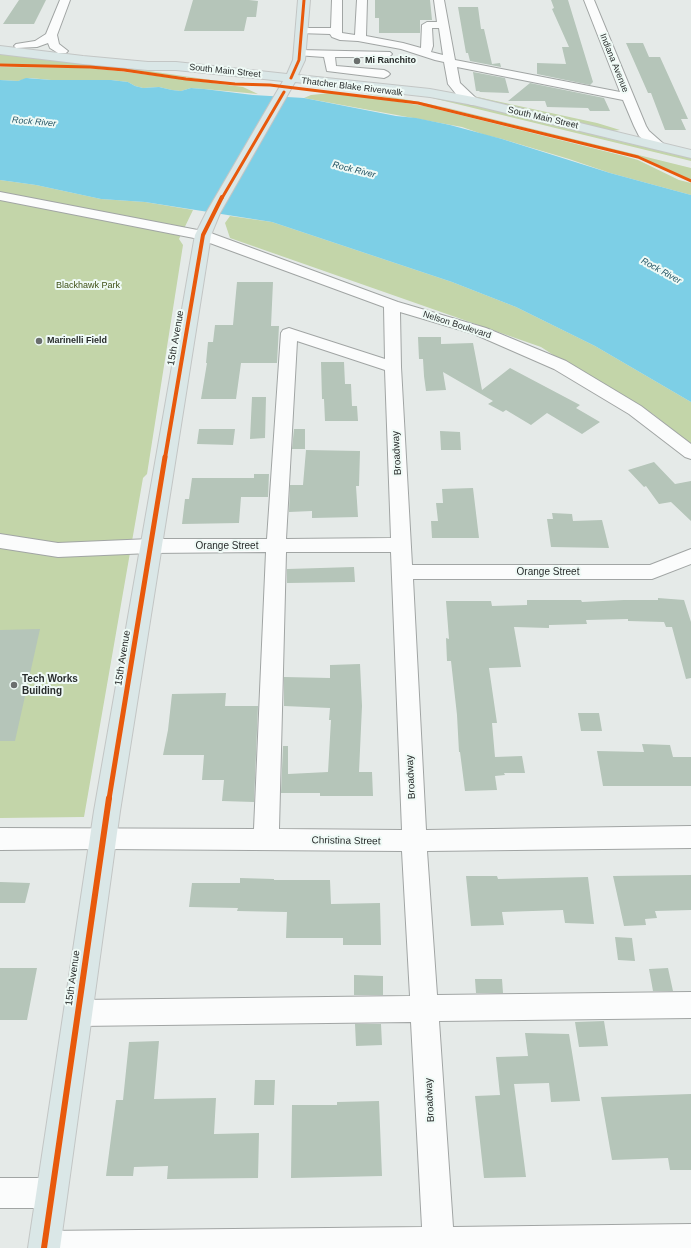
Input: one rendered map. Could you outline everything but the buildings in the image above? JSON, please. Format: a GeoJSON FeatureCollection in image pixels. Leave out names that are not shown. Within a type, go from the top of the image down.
{"type":"FeatureCollection","features":[{"type":"Feature","properties":{"kind":"main road","name":"15th Avenue"},"geometry":{"type":"LineString","coordinates":[[44,1248],[103,838],[150,546],[204,235],[212,213],[284,92],[299,60],[304,0]]}},
{"type":"Feature","properties":{"kind":"main road","name":"South Main Street"},"geometry":{"type":"LineString","coordinates":[[0,43],[154,61],[176,66]]}},
{"type":"Feature","properties":{"kind":"main road","name":"South Main Street"},"geometry":{"type":"LineString","coordinates":[[0,50],[127,64],[176,66],[430,93],[473,101],[691,154]]}},
{"type":"Feature","properties":{"kind":"main road"},"geometry":{"type":"LineString","coordinates":[[176,66],[193,74],[253,84],[263,90],[268,100],[264,126]]}},
{"type":"Feature","properties":{"kind":"main road"},"geometry":{"type":"LineString","coordinates":[[264,126],[280,118],[294,98],[305,93],[330,88],[371,87]]}},
{"type":"Feature","properties":{"kind":"main road","name":"South Main Street"},"geometry":{"type":"LineString","coordinates":[[393,90],[405,95],[459,106],[691,163]]}},
{"type":"Feature","properties":{"kind":"street"},"geometry":{"type":"LineString","coordinates":[[20,46],[37,44],[46,40],[51,35],[65,0]]}},
{"type":"Feature","properties":{"kind":"street"},"geometry":{"type":"LineString","coordinates":[[337,0],[336,35],[340,37],[358,38],[386,49]]}},
{"type":"Feature","properties":{"kind":"street"},"geometry":{"type":"LineString","coordinates":[[358,38],[361,36],[362,0]]}},
{"type":"Feature","properties":{"kind":"street"},"geometry":{"type":"LineString","coordinates":[[440,0],[454,84],[460,92],[473,101]]}},
{"type":"Feature","properties":{"kind":"street","name":"Indiana Avenue"},"geometry":{"type":"LineString","coordinates":[[589,0],[640,126],[644,133],[660,146]]}},
{"type":"Feature","properties":{"kind":"street"},"geometry":{"type":"LineString","coordinates":[[427,54],[427,25],[444,25]]}},
{"type":"Feature","properties":{"kind":"street"},"geometry":{"type":"LineString","coordinates":[[302,31],[336,31]]}},
{"type":"Feature","properties":{"kind":"street"},"geometry":{"type":"LineString","coordinates":[[51,35],[52,42],[62,51]]}},
{"type":"Feature","properties":{"kind":"street"},"geometry":{"type":"LineString","coordinates":[[300,53],[329,53],[386,49],[402,46],[439,58],[449,58],[628,97]]}},
{"type":"Feature","properties":{"kind":"street"},"geometry":{"type":"LineString","coordinates":[[371,87],[388,68],[386,49]]}},
{"type":"Feature","properties":{"kind":"street"},"geometry":{"type":"LineString","coordinates":[[329,53],[331,69],[384,74]]}},
{"type":"Feature","properties":{"kind":"street"},"geometry":{"type":"LineString","coordinates":[[430,93],[449,88],[454,84]]}},
{"type":"Feature","properties":{"kind":"street"},"geometry":{"type":"LineString","coordinates":[[612,134],[630,133],[640,126]]}},
{"type":"Feature","properties":{"kind":"street","name":"Nelson Boulevard"},"geometry":{"type":"LineString","coordinates":[[0,196],[204,235],[392,305],[480,331],[560,365],[635,410],[691,453]]}},
{"type":"Feature","properties":{"kind":"street","name":"Broadway"},"geometry":{"type":"LineString","coordinates":[[392,305],[393,367],[414,841],[438,1246]]}},
{"type":"Feature","properties":{"kind":"street"},"geometry":{"type":"LineString","coordinates":[[266,840],[276,546],[289,332],[393,367]]}},
{"type":"Feature","properties":{"kind":"street","name":"Orange Street"},"geometry":{"type":"LineString","coordinates":[[0,541],[58,550],[150,546],[401,545]]}},
{"type":"Feature","properties":{"kind":"street","name":"Orange Street"},"geometry":{"type":"LineString","coordinates":[[402,572],[652,572],[691,556]]}},
{"type":"Feature","properties":{"kind":"street","name":"Christina Street"},"geometry":{"type":"LineString","coordinates":[[0,839],[103,838],[414,841],[691,837]]}},
{"type":"Feature","properties":{"kind":"street"},"geometry":{"type":"LineString","coordinates":[[78,1013],[691,1005]]}},
{"type":"Feature","properties":{"kind":"street"},"geometry":{"type":"LineString","coordinates":[[0,1193],[52,1193]]}},
{"type":"Feature","properties":{"kind":"street"},"geometry":{"type":"LineString","coordinates":[[44,1248],[438,1246],[691,1240]]}},
{"type":"Feature","properties":{"kind":"green space"},"geometry":{"type":"Polygon","coordinates":[[[0,53],[46,60],[135,69],[225,82],[101,67],[0,64],[0,53]]]}},
{"type":"Feature","properties":{"kind":"green space"},"geometry":{"type":"Polygon","coordinates":[[[0,67],[88,68],[118,71],[243,87],[258,94],[191,88],[181,91],[159,87],[143,88],[128,82],[111,80],[51,80],[30,78],[18,81],[0,80],[0,67]]]}},
{"type":"Feature","properties":{"kind":"green space"},"geometry":{"type":"Polygon","coordinates":[[[330,93],[361,96],[424,106],[624,156],[638,160],[679,180],[691,183],[691,195],[610,173],[569,159],[462,127],[304,98],[311,95],[330,93]]]}},
{"type":"Feature","properties":{"kind":"green space"},"geometry":{"type":"Polygon","coordinates":[[[361,93],[409,100],[448,108],[691,168],[691,180],[638,156],[441,107],[361,93]]]}},
{"type":"Feature","properties":{"kind":"green space"},"geometry":{"type":"Polygon","coordinates":[[[424,96],[473,105],[691,158],[691,161],[424,96]]]}},
{"type":"Feature","properties":{"kind":"green space"},"geometry":{"type":"Polygon","coordinates":[[[473,96],[597,123],[620,130],[611,131],[476,98],[473,96]]]}},
{"type":"Feature","properties":{"kind":"green space","name":"Blackhawk Park"},"geometry":{"type":"Polygon","coordinates":[[[0,180],[36,185],[101,199],[145,202],[193,210],[179,239],[183,245],[147,474],[143,478],[84,817],[0,818],[0,180]]]}},
{"type":"Feature","properties":{"kind":"green space"},"geometry":{"type":"Polygon","coordinates":[[[230,216],[272,222],[452,282],[516,307],[595,346],[691,402],[691,444],[653,414],[595,382],[541,347],[230,238],[225,223],[230,216]]]}},
{"type":"Feature","properties":{"kind":"water","name":"Rock River"},"geometry":{"type":"Polygon","coordinates":[[[26,78],[51,80],[111,80],[128,82],[143,88],[159,87],[181,91],[191,88],[253,95],[304,98],[450,125],[502,139],[610,173],[691,195],[691,402],[595,346],[516,307],[452,282],[272,222],[145,202],[101,199],[36,185],[0,180],[0,80],[18,81],[26,78]]]}},
{"type":"Feature","properties":{"kind":"cycle path"},"geometry":{"type":"LineString","coordinates":[[291,78],[299,60],[304,0]]}},
{"type":"Feature","properties":{"kind":"cycle path","name":"Thatcher Blake Riverwalk"},"geometry":{"type":"LineString","coordinates":[[0,65],[90,67],[124,70],[186,79],[235,84],[270,85],[418,103],[638,157],[691,181]]}},
{"type":"Feature","properties":{"kind":"cycle path"},"geometry":{"type":"LineString","coordinates":[[44,1248],[107,811],[203,235],[213,213],[284,92]]}},
{"type":"Feature","properties":{"kind":"place","name":"Mi Ranchito"},"geometry":{"type":"Point","coordinates":[357,61]}},
{"type":"Feature","properties":{"kind":"place","name":"Marinelli Field"},"geometry":{"type":"Point","coordinates":[39,341]}},
{"type":"Feature","properties":{"kind":"place","name":"Tech Works Building"},"geometry":{"type":"Point","coordinates":[14,685]}}]}
